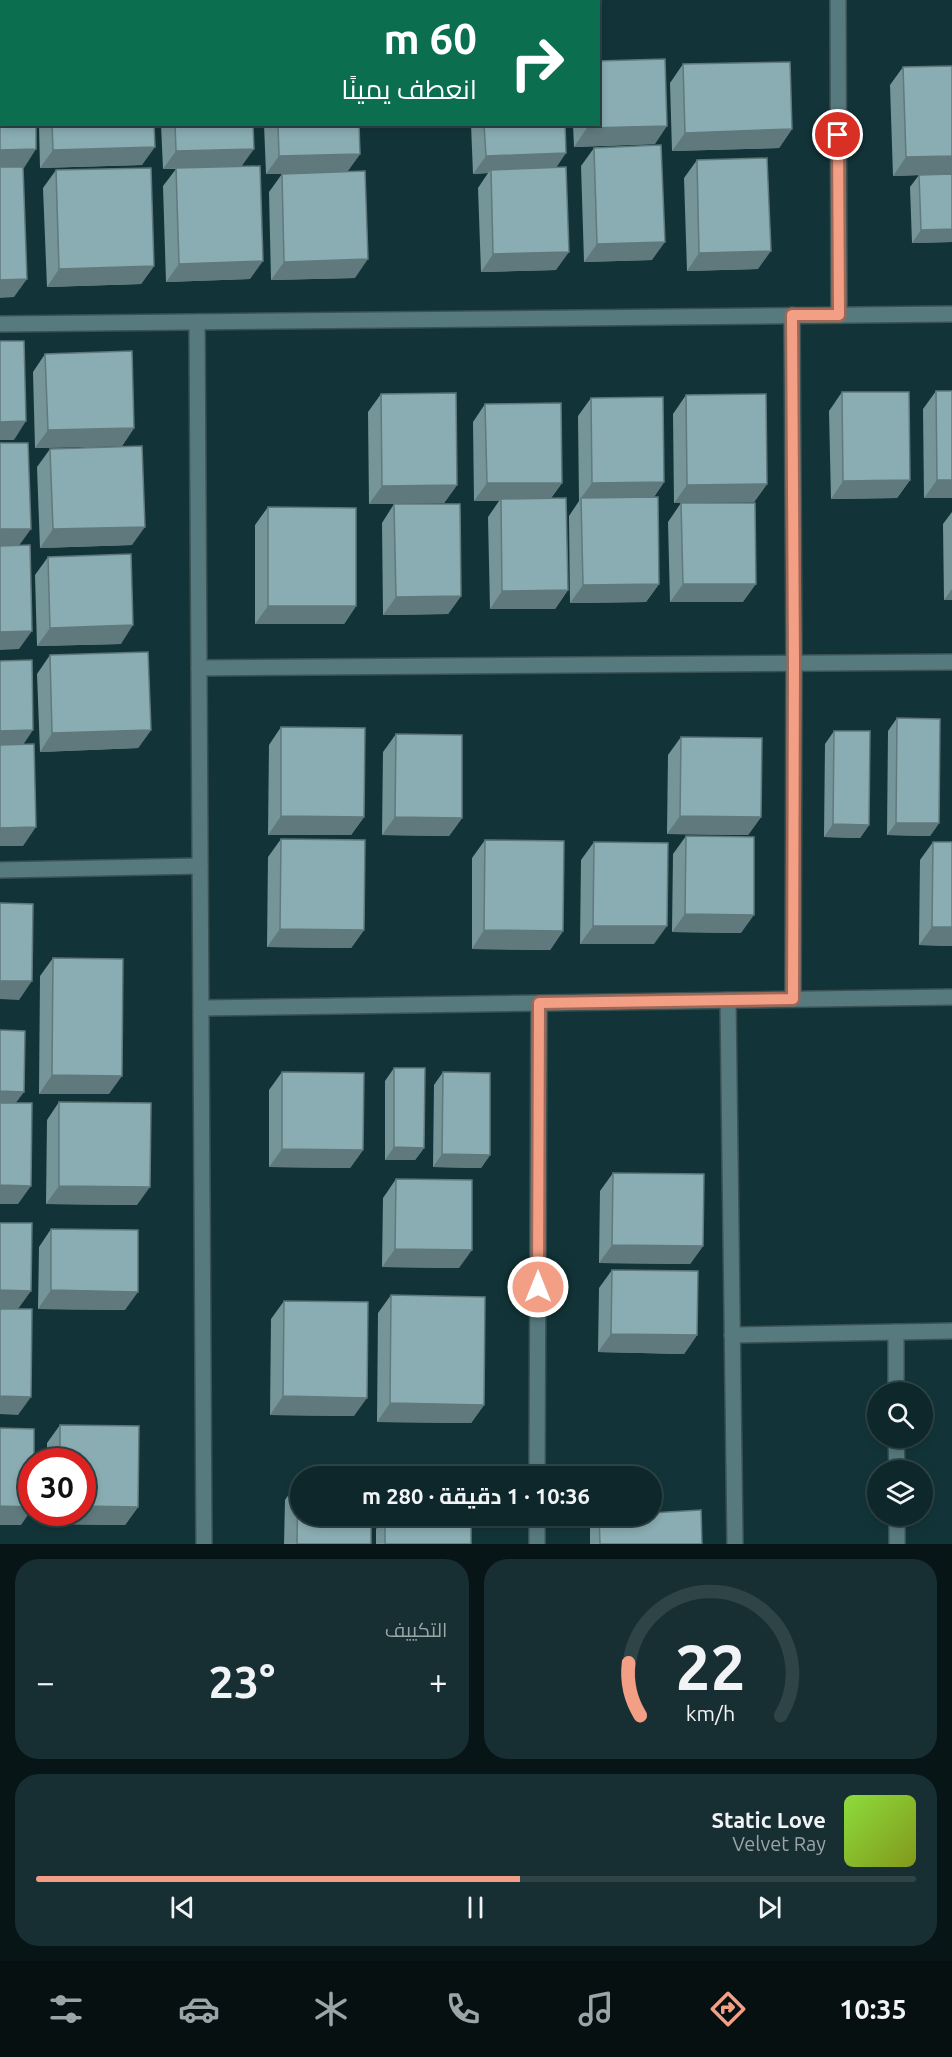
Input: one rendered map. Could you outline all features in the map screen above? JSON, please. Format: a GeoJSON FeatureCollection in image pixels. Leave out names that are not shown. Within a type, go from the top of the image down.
{"type":"FeatureCollection","features":[{"type":"Feature","properties":{"kind":"street"},"geometry":{"type":"LineString","coordinates":[[838,0],[839,315]]}},
{"type":"Feature","properties":{"kind":"street"},"geometry":{"type":"LineString","coordinates":[[0,324],[952,314]]}},
{"type":"Feature","properties":{"kind":"street"},"geometry":{"type":"LineString","coordinates":[[792,315],[793,999]]}},
{"type":"Feature","properties":{"kind":"street"},"geometry":{"type":"LineString","coordinates":[[197,322],[204,1544]]}},
{"type":"Feature","properties":{"kind":"street"},"geometry":{"type":"LineString","coordinates":[[199,668],[952,662]]}},
{"type":"Feature","properties":{"kind":"street"},"geometry":{"type":"LineString","coordinates":[[0,870],[200,866]]}},
{"type":"Feature","properties":{"kind":"street"},"geometry":{"type":"LineString","coordinates":[[201,1008],[952,997]]}},
{"type":"Feature","properties":{"kind":"street"},"geometry":{"type":"LineString","coordinates":[[728,1000],[735,1544]]}},
{"type":"Feature","properties":{"kind":"street"},"geometry":{"type":"LineString","coordinates":[[537,1466],[539,1003]]}},
{"type":"Feature","properties":{"kind":"street"},"geometry":{"type":"LineString","coordinates":[[896,1332],[896,1382]]}},
{"type":"Feature","properties":{"kind":"street"},"geometry":{"type":"LineString","coordinates":[[732,1335],[952,1332]]}},
{"type":"Feature","properties":{"kind":"street"},"geometry":{"type":"LineString","coordinates":[[537,1526],[537,1544]]}},
{"type":"Feature","properties":{"kind":"street"},"geometry":{"type":"LineString","coordinates":[[897,1526],[897,1544]]}},
{"type":"Feature","properties":{"kind":"building"},"geometry":{"type":"Polygon","coordinates":[[[665,59],[667,126],[587,128],[586,126],[600,126],[600,61],[665,59]]]}},
{"type":"Feature","properties":{"kind":"building"},"geometry":{"type":"Polygon","coordinates":[[[790,62],[792,129],[685,133],[683,64],[790,62]]]}},
{"type":"Feature","properties":{"kind":"building"},"geometry":{"type":"Polygon","coordinates":[[[952,66],[952,156],[906,157],[903,67],[952,66]]]}},
{"type":"Feature","properties":{"kind":"building"},"geometry":{"type":"Polygon","coordinates":[[[0,126],[36,126],[36,149],[0,150],[0,126]]]}},
{"type":"Feature","properties":{"kind":"building"},"geometry":{"type":"Polygon","coordinates":[[[52,126],[154,126],[155,147],[53,150],[52,126]]]}},
{"type":"Feature","properties":{"kind":"building"},"geometry":{"type":"Polygon","coordinates":[[[175,126],[253,126],[254,149],[176,151],[175,126]]]}},
{"type":"Feature","properties":{"kind":"building"},"geometry":{"type":"Polygon","coordinates":[[[278,126],[359,126],[360,154],[279,156],[278,126]]]}},
{"type":"Feature","properties":{"kind":"building"},"geometry":{"type":"Polygon","coordinates":[[[484,126],[565,126],[566,153],[486,156],[484,126]]]}},
{"type":"Feature","properties":{"kind":"building"},"geometry":{"type":"Polygon","coordinates":[[[661,145],[665,242],[597,244],[594,148],[661,145]]]}},
{"type":"Feature","properties":{"kind":"building"},"geometry":{"type":"Polygon","coordinates":[[[767,158],[771,251],[699,253],[697,160],[767,158]]]}},
{"type":"Feature","properties":{"kind":"building"},"geometry":{"type":"Polygon","coordinates":[[[260,166],[263,261],[179,264],[176,168],[260,166]]]}},
{"type":"Feature","properties":{"kind":"building"},"geometry":{"type":"Polygon","coordinates":[[[0,167],[23,167],[27,279],[0,280],[0,167]]]}},
{"type":"Feature","properties":{"kind":"building"},"geometry":{"type":"Polygon","coordinates":[[[566,167],[569,252],[493,254],[491,170],[566,167]]]}},
{"type":"Feature","properties":{"kind":"building"},"geometry":{"type":"Polygon","coordinates":[[[151,168],[154,266],[59,269],[56,170],[151,168]]]}},
{"type":"Feature","properties":{"kind":"building"},"geometry":{"type":"Polygon","coordinates":[[[365,171],[368,259],[284,262],[282,174],[365,171]]]}},
{"type":"Feature","properties":{"kind":"building"},"geometry":{"type":"Polygon","coordinates":[[[952,174],[952,229],[921,230],[919,175],[952,174]]]}},
{"type":"Feature","properties":{"kind":"building"},"geometry":{"type":"Polygon","coordinates":[[[0,341],[24,341],[26,421],[0,422],[0,341]]]}},
{"type":"Feature","properties":{"kind":"building"},"geometry":{"type":"Polygon","coordinates":[[[132,351],[134,428],[48,430],[45,354],[132,351]]]}},
{"type":"Feature","properties":{"kind":"building"},"geometry":{"type":"Polygon","coordinates":[[[936,391],[952,391],[952,480],[937,480],[936,391]]]}},
{"type":"Feature","properties":{"kind":"building"},"geometry":{"type":"Polygon","coordinates":[[[842,392],[909,392],[910,480],[843,481],[842,392]]]}},
{"type":"Feature","properties":{"kind":"building"},"geometry":{"type":"Polygon","coordinates":[[[456,393],[457,485],[382,486],[381,394],[456,393]]]}},
{"type":"Feature","properties":{"kind":"building"},"geometry":{"type":"Polygon","coordinates":[[[766,394],[767,484],[687,485],[686,395],[766,394]]]}},
{"type":"Feature","properties":{"kind":"building"},"geometry":{"type":"Polygon","coordinates":[[[663,397],[664,482],[592,483],[591,398],[663,397]]]}},
{"type":"Feature","properties":{"kind":"building"},"geometry":{"type":"Polygon","coordinates":[[[561,403],[562,483],[487,483],[485,404],[561,403]]]}},
{"type":"Feature","properties":{"kind":"building"},"geometry":{"type":"Polygon","coordinates":[[[0,443],[28,443],[31,529],[0,529],[0,443]]]}},
{"type":"Feature","properties":{"kind":"building"},"geometry":{"type":"Polygon","coordinates":[[[142,446],[145,527],[53,529],[50,449],[142,446]]]}},
{"type":"Feature","properties":{"kind":"building"},"geometry":{"type":"Polygon","coordinates":[[[658,497],[659,584],[583,585],[581,498],[658,497]]]}},
{"type":"Feature","properties":{"kind":"building"},"geometry":{"type":"Polygon","coordinates":[[[566,498],[568,590],[502,591],[501,499],[566,498]]]}},
{"type":"Feature","properties":{"kind":"building"},"geometry":{"type":"Polygon","coordinates":[[[681,503],[755,503],[756,584],[683,584],[681,503]]]}},
{"type":"Feature","properties":{"kind":"building"},"geometry":{"type":"Polygon","coordinates":[[[394,504],[460,504],[461,596],[396,597],[394,504]]]}},
{"type":"Feature","properties":{"kind":"building"},"geometry":{"type":"Polygon","coordinates":[[[268,507],[356,508],[356,606],[268,606],[268,507]]]}},
{"type":"Feature","properties":{"kind":"building"},"geometry":{"type":"Polygon","coordinates":[[[30,545],[32,631],[0,632],[0,546],[30,545]]]}},
{"type":"Feature","properties":{"kind":"building"},"geometry":{"type":"Polygon","coordinates":[[[131,554],[133,625],[50,628],[48,557],[131,554]]]}},
{"type":"Feature","properties":{"kind":"building"},"geometry":{"type":"Polygon","coordinates":[[[148,652],[151,730],[52,733],[50,655],[148,652]]]}},
{"type":"Feature","properties":{"kind":"building"},"geometry":{"type":"Polygon","coordinates":[[[32,660],[33,730],[0,731],[0,661],[32,660]]]}},
{"type":"Feature","properties":{"kind":"building"},"geometry":{"type":"Polygon","coordinates":[[[897,718],[940,719],[939,823],[896,823],[897,718]]]}},
{"type":"Feature","properties":{"kind":"building"},"geometry":{"type":"Polygon","coordinates":[[[281,727],[365,728],[364,817],[281,816],[281,727]]]}},
{"type":"Feature","properties":{"kind":"building"},"geometry":{"type":"Polygon","coordinates":[[[834,731],[870,731],[869,825],[833,824],[834,731]]]}},
{"type":"Feature","properties":{"kind":"building"},"geometry":{"type":"Polygon","coordinates":[[[396,734],[462,735],[462,818],[395,817],[396,734]]]}},
{"type":"Feature","properties":{"kind":"building"},"geometry":{"type":"Polygon","coordinates":[[[681,737],[762,738],[761,817],[680,816],[681,737]]]}},
{"type":"Feature","properties":{"kind":"building"},"geometry":{"type":"Polygon","coordinates":[[[34,744],[36,827],[0,828],[0,745],[34,744]]]}},
{"type":"Feature","properties":{"kind":"building"},"geometry":{"type":"Polygon","coordinates":[[[686,836],[754,837],[754,915],[685,914],[686,836]]]}},
{"type":"Feature","properties":{"kind":"building"},"geometry":{"type":"Polygon","coordinates":[[[281,839],[365,840],[364,930],[280,929],[281,839]]]}},
{"type":"Feature","properties":{"kind":"building"},"geometry":{"type":"Polygon","coordinates":[[[485,840],[564,841],[563,931],[484,930],[485,840]]]}},
{"type":"Feature","properties":{"kind":"building"},"geometry":{"type":"Polygon","coordinates":[[[594,842],[668,843],[667,926],[593,926],[594,842]]]}},
{"type":"Feature","properties":{"kind":"building"},"geometry":{"type":"Polygon","coordinates":[[[933,842],[952,842],[952,927],[932,927],[933,842]]]}},
{"type":"Feature","properties":{"kind":"building"},"geometry":{"type":"Polygon","coordinates":[[[0,903],[33,904],[32,981],[0,981],[0,903]]]}},
{"type":"Feature","properties":{"kind":"building"},"geometry":{"type":"Polygon","coordinates":[[[53,958],[123,959],[122,1076],[52,1075],[53,958]]]}},
{"type":"Feature","properties":{"kind":"building"},"geometry":{"type":"Polygon","coordinates":[[[0,1030],[25,1031],[24,1092],[0,1091],[0,1030]]]}},
{"type":"Feature","properties":{"kind":"building"},"geometry":{"type":"Polygon","coordinates":[[[394,1068],[425,1068],[424,1148],[394,1147],[394,1068]]]}},
{"type":"Feature","properties":{"kind":"building"},"geometry":{"type":"Polygon","coordinates":[[[282,1072],[364,1073],[363,1150],[282,1149],[282,1072]]]}},
{"type":"Feature","properties":{"kind":"building"},"geometry":{"type":"Polygon","coordinates":[[[443,1072],[490,1073],[490,1155],[442,1154],[443,1072]]]}},
{"type":"Feature","properties":{"kind":"building"},"geometry":{"type":"Polygon","coordinates":[[[59,1102],[151,1103],[150,1187],[59,1186],[59,1102]]]}},
{"type":"Feature","properties":{"kind":"building"},"geometry":{"type":"Polygon","coordinates":[[[0,1103],[32,1103],[31,1186],[0,1185],[0,1103]]]}},
{"type":"Feature","properties":{"kind":"building"},"geometry":{"type":"Polygon","coordinates":[[[613,1173],[704,1174],[703,1246],[612,1245],[613,1173]]]}},
{"type":"Feature","properties":{"kind":"building"},"geometry":{"type":"Polygon","coordinates":[[[396,1179],[472,1180],[472,1250],[395,1249],[396,1179]]]}},
{"type":"Feature","properties":{"kind":"building"},"geometry":{"type":"Polygon","coordinates":[[[0,1223],[32,1223],[31,1291],[0,1290],[0,1223]]]}},
{"type":"Feature","properties":{"kind":"building"},"geometry":{"type":"Polygon","coordinates":[[[51,1229],[138,1230],[138,1292],[51,1290],[51,1229]]]}},
{"type":"Feature","properties":{"kind":"building"},"geometry":{"type":"Polygon","coordinates":[[[612,1270],[698,1271],[697,1335],[611,1334],[612,1270]]]}},
{"type":"Feature","properties":{"kind":"building"},"geometry":{"type":"Polygon","coordinates":[[[391,1295],[485,1297],[484,1405],[390,1403],[391,1295]]]}},
{"type":"Feature","properties":{"kind":"building"},"geometry":{"type":"Polygon","coordinates":[[[284,1301],[368,1302],[367,1398],[283,1396],[284,1301]]]}},
{"type":"Feature","properties":{"kind":"building"},"geometry":{"type":"Polygon","coordinates":[[[0,1309],[32,1309],[31,1397],[0,1396],[0,1309]]]}},
{"type":"Feature","properties":{"kind":"building"},"geometry":{"type":"Polygon","coordinates":[[[60,1425],[139,1426],[138,1507],[96,1506],[96,1448],[60,1448],[60,1425]]]}},
{"type":"Feature","properties":{"kind":"building"},"geometry":{"type":"Polygon","coordinates":[[[0,1428],[34,1429],[34,1448],[18,1448],[18,1507],[0,1506],[0,1428]]]}},
{"type":"Feature","properties":{"kind":"building"},"geometry":{"type":"Polygon","coordinates":[[[701,1510],[702,1544],[600,1544],[599,1526],[662,1526],[662,1512],[701,1510]]]}},
{"type":"Feature","properties":{"kind":"building"},"geometry":{"type":"Polygon","coordinates":[[[297,1526],[371,1526],[371,1544],[297,1544],[297,1526]]]}},
{"type":"Feature","properties":{"kind":"building"},"geometry":{"type":"Polygon","coordinates":[[[385,1526],[471,1526],[471,1544],[385,1544],[385,1526]]]}},
{"type":"Feature","properties":{"kind":"route"},"geometry":{"type":"LineString","coordinates":[[538,1287],[539,1003],[793,999],[792,315],[839,315],[838,135]]}}]}
